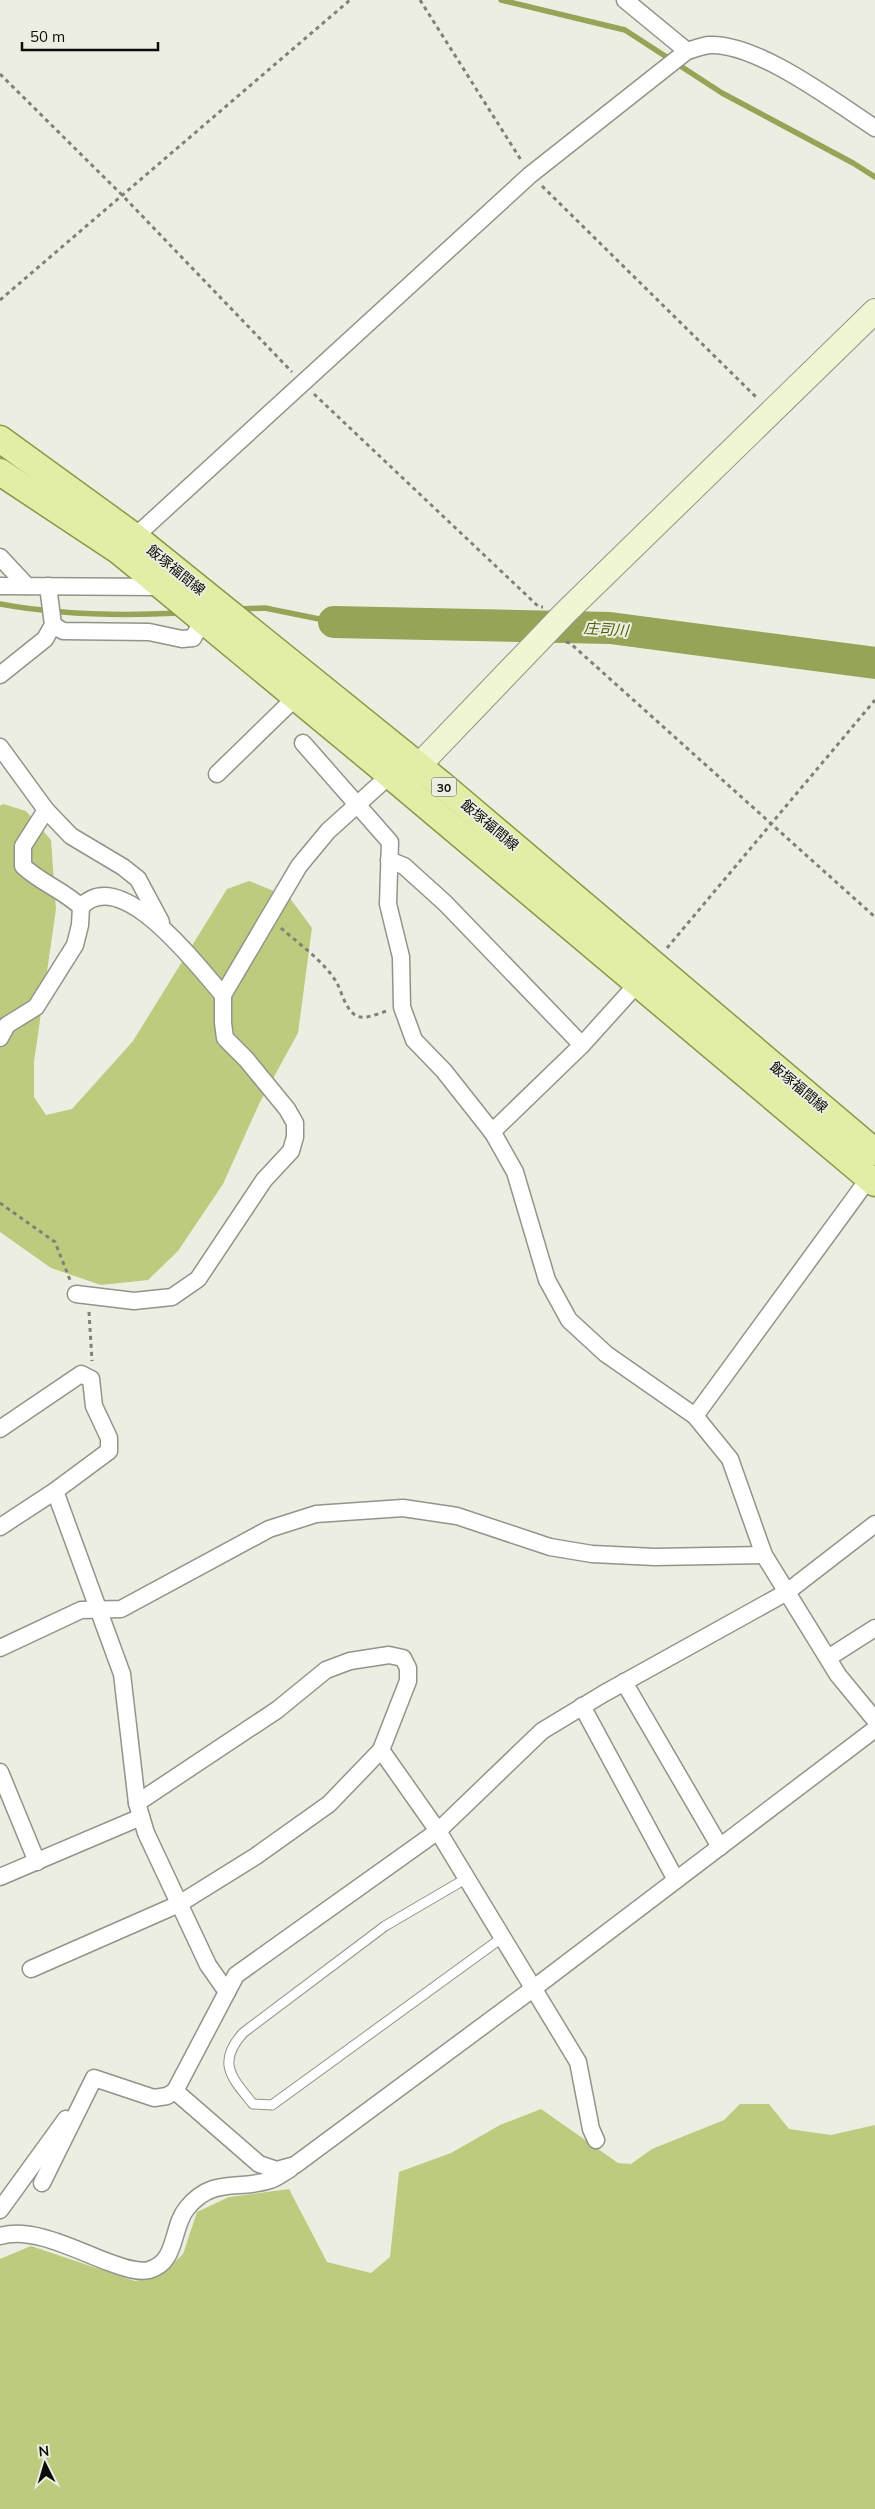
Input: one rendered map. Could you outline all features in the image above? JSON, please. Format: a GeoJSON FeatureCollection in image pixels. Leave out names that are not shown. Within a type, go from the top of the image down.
{"type":"FeatureCollection","features":[{"type":"Feature","properties":{"kind":"main road","name":"飯塚福間線"},"geometry":{"type":"LineString","coordinates":[[0,439],[127,544],[418,766],[875,1152]]}},
{"type":"Feature","properties":{"kind":"main road","name":"飯塚福間線"},"geometry":{"type":"LineString","coordinates":[[0,472],[127,544],[163,587],[872,1181]]}},
{"type":"Feature","properties":{"kind":"street"},"geometry":{"type":"LineString","coordinates":[[625,0],[687,51]]}},
{"type":"Feature","properties":{"kind":"street"},"geometry":{"type":"LineString","coordinates":[[127,544],[530,175],[687,51],[709,45],[745,50],[794,76],[875,128]]}},
{"type":"Feature","properties":{"kind":"street"},"geometry":{"type":"LineString","coordinates":[[82,1295],[134,1301],[172,1297],[198,1279],[264,1180],[290,1151],[295,1137],[295,1123],[287,1109],[246,1059],[225,1038],[223,995],[299,866],[328,831],[358,803],[418,766],[567,612],[875,311]]}},
{"type":"Feature","properties":{"kind":"street"},"geometry":{"type":"LineString","coordinates":[[0,557],[27,586]]}},
{"type":"Feature","properties":{"kind":"street"},"geometry":{"type":"LineString","coordinates":[[0,586],[163,587]]}},
{"type":"Feature","properties":{"kind":"street"},"geometry":{"type":"LineString","coordinates":[[0,675],[45,639],[53,625],[48,586]]}},
{"type":"Feature","properties":{"kind":"street"},"geometry":{"type":"LineString","coordinates":[[53,625],[63,631],[149,632],[182,639],[192,638],[204,620]]}},
{"type":"Feature","properties":{"kind":"street"},"geometry":{"type":"LineString","coordinates":[[217,774],[296,697]]}},
{"type":"Feature","properties":{"kind":"street"},"geometry":{"type":"LineString","coordinates":[[303,743],[358,803],[390,842],[388,904],[401,957],[402,1006],[414,1040],[444,1071],[492,1132],[515,1172],[547,1280],[570,1320],[606,1354],[695,1416],[730,1459],[764,1554],[828,1658],[875,1720]]}},
{"type":"Feature","properties":{"kind":"street"},"geometry":{"type":"LineString","coordinates":[[0,747],[46,810],[71,836],[123,867],[138,879],[164,929]]}},
{"type":"Feature","properties":{"kind":"street"},"geometry":{"type":"LineString","coordinates":[[46,810],[23,846],[23,866],[36,879],[67,894],[81,907]]}},
{"type":"Feature","properties":{"kind":"street"},"geometry":{"type":"LineString","coordinates":[[389,860],[404,866],[446,904],[582,1045]]}},
{"type":"Feature","properties":{"kind":"street"},"geometry":{"type":"LineString","coordinates":[[0,1038],[7,1025],[36,1007],[75,945],[80,925],[81,907],[87,899],[100,896],[114,896],[144,913],[164,929],[223,995]]}},
{"type":"Feature","properties":{"kind":"street"},"geometry":{"type":"LineString","coordinates":[[492,1132],[582,1045],[638,984]]}},
{"type":"Feature","properties":{"kind":"street"},"geometry":{"type":"LineString","coordinates":[[695,1416],[872,1181]]}},
{"type":"Feature","properties":{"kind":"street"},"geometry":{"type":"LineString","coordinates":[[0,1429],[81,1374],[91,1379],[94,1406],[109,1438],[109,1451],[55,1491],[0,1527]]}},
{"type":"Feature","properties":{"kind":"street"},"geometry":{"type":"LineString","coordinates":[[55,1491],[101,1611],[122,1674],[139,1810],[146,1833],[208,1965],[227,1992]]}},
{"type":"Feature","properties":{"kind":"street"},"geometry":{"type":"LineString","coordinates":[[0,1648],[81,1610],[121,1609],[269,1529],[316,1514],[359,1509],[403,1508],[457,1516],[550,1548],[592,1554],[656,1557],[764,1554]]}},
{"type":"Feature","properties":{"kind":"street"},"geometry":{"type":"LineString","coordinates":[[42,2183],[94,2078],[154,2098],[167,2096],[175,2091],[236,1975],[438,1831],[542,1730],[624,1682],[787,1592],[875,1524]]}},
{"type":"Feature","properties":{"kind":"street"},"geometry":{"type":"LineString","coordinates":[[828,1658],[875,1628]]}},
{"type":"Feature","properties":{"kind":"street"},"geometry":{"type":"LineString","coordinates":[[0,1877],[36,1862],[139,1810],[277,1710],[326,1670],[350,1661],[389,1655],[403,1658],[408,1668],[408,1681],[381,1750],[329,1804],[256,1856],[179,1904],[31,1969]]}},
{"type":"Feature","properties":{"kind":"street"},"geometry":{"type":"LineString","coordinates":[[624,1682],[720,1847]]}},
{"type":"Feature","properties":{"kind":"street"},"geometry":{"type":"LineString","coordinates":[[582,1706],[676,1880]]}},
{"type":"Feature","properties":{"kind":"street"},"geometry":{"type":"LineString","coordinates":[[0,2236],[11,2233],[31,2234],[127,2269],[148,2270],[162,2264],[172,2248],[186,2209],[200,2195],[220,2186],[270,2180],[295,2165],[534,1988],[875,1729]]}},
{"type":"Feature","properties":{"kind":"street"},"geometry":{"type":"LineString","coordinates":[[381,1750],[438,1831],[578,2062],[591,2129],[596,2140]]}},
{"type":"Feature","properties":{"kind":"street"},"geometry":{"type":"LineString","coordinates":[[0,1772],[36,1862]]}},
{"type":"Feature","properties":{"kind":"street"},"geometry":{"type":"LineString","coordinates":[[175,2091],[259,2164],[277,2170],[295,2165]]}},
{"type":"Feature","properties":{"kind":"street"},"geometry":{"type":"LineString","coordinates":[[0,2210],[52,2136],[85,2096]]}},
{"type":"Feature","properties":{"kind":"lane"},"geometry":{"type":"LineString","coordinates":[[467,1878],[385,1926],[243,2033],[232,2045],[228,2058],[232,2078],[253,2104],[272,2105],[503,1937]]}},
{"type":"Feature","properties":{"kind":"path"},"geometry":{"type":"LineString","coordinates":[[0,300],[350,0]]}},
{"type":"Feature","properties":{"kind":"path"},"geometry":{"type":"LineString","coordinates":[[420,0],[427,7],[530,175],[772,412]]}},
{"type":"Feature","properties":{"kind":"path"},"geometry":{"type":"LineString","coordinates":[[0,74],[122,195],[303,383],[539,607],[567,612]]}},
{"type":"Feature","properties":{"kind":"path"},"geometry":{"type":"LineString","coordinates":[[544,635],[570,643],[875,917]]}},
{"type":"Feature","properties":{"kind":"path"},"geometry":{"type":"LineString","coordinates":[[654,964],[875,700]]}},
{"type":"Feature","properties":{"kind":"path"},"geometry":{"type":"LineString","coordinates":[[268,916],[320,962],[336,982],[350,1010],[357,1016],[364,1018],[402,1006]]}},
{"type":"Feature","properties":{"kind":"path"},"geometry":{"type":"LineString","coordinates":[[0,1203],[55,1242],[82,1295],[92,1356],[91,1379]]}},
{"type":"Feature","properties":{"kind":"green space"},"geometry":{"type":"Polygon","coordinates":[[[3,804],[26,811],[51,840],[56,909],[34,1062],[34,1097],[46,1115],[72,1109],[133,1041],[227,889],[249,881],[289,897],[312,928],[298,1033],[260,1102],[223,1184],[178,1251],[148,1280],[101,1285],[51,1268],[0,1232],[0,806],[3,804]]]}},
{"type":"Feature","properties":{"kind":"green space"},"geometry":{"type":"Polygon","coordinates":[[[740,2104],[769,2104],[789,2129],[831,2135],[875,2125],[875,2509],[0,2509],[0,2259],[31,2246],[135,2281],[161,2275],[183,2254],[197,2212],[229,2197],[289,2189],[327,2262],[371,2273],[390,2257],[399,2172],[451,2153],[500,2125],[541,2109],[618,2163],[631,2164],[652,2149],[724,2120],[740,2104]]]}},
{"type":"Feature","properties":{"kind":"waterway"},"geometry":{"type":"LineString","coordinates":[[501,0],[625,30],[722,93],[853,163],[875,177]]}},
{"type":"Feature","properties":{"kind":"waterway"},"geometry":{"type":"LineString","coordinates":[[0,604],[22,608],[90,614],[180,613]]}},
{"type":"Feature","properties":{"kind":"waterway"},"geometry":{"type":"LineString","coordinates":[[239,609],[265,608],[334,622]]}},
{"type":"Feature","properties":{"kind":"waterway","name":"庄司川"},"geometry":{"type":"LineString","coordinates":[[334,622],[610,628],[875,663]]}}]}
